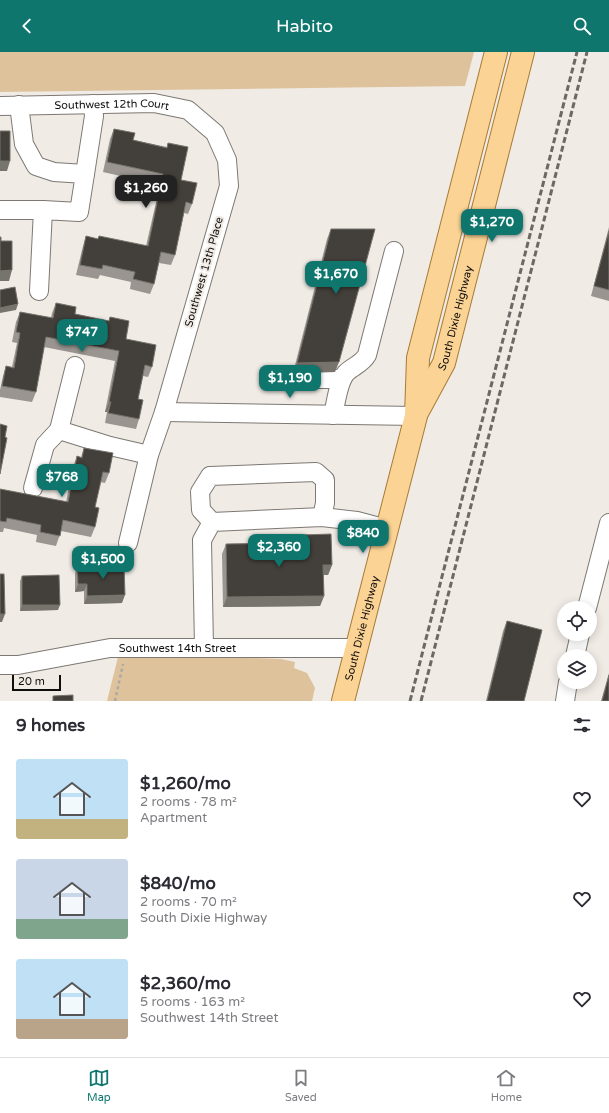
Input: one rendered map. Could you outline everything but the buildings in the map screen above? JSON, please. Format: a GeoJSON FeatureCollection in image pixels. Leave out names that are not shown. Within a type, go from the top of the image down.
{"type":"FeatureCollection","features":[{"type":"Feature","properties":{"kind":"main road","name":"South Dixie Highway"},"geometry":{"type":"LineString","coordinates":[[343,701],[416,416],[418,358],[496,52]]}},
{"type":"Feature","properties":{"kind":"main road","name":"South Dixie Highway"},"geometry":{"type":"LineString","coordinates":[[416,416],[444,363],[523,52]]}},
{"type":"Feature","properties":{"kind":"street","name":"Southwest 12th Court"},"geometry":{"type":"LineString","coordinates":[[0,106],[154,103],[188,110],[215,133]]}},
{"type":"Feature","properties":{"kind":"street"},"geometry":{"type":"LineString","coordinates":[[0,210],[80,212],[94,116],[93,104]]}},
{"type":"Feature","properties":{"kind":"street"},"geometry":{"type":"LineString","coordinates":[[19,105],[24,144],[36,166],[54,172],[85,174]]}},
{"type":"Feature","properties":{"kind":"street","name":"Southwest 13th Place"},"geometry":{"type":"LineString","coordinates":[[128,543],[149,455],[164,412],[229,186],[227,160],[215,133]]}},
{"type":"Feature","properties":{"kind":"street"},"geometry":{"type":"LineString","coordinates":[[39,291],[43,210]]}},
{"type":"Feature","properties":{"kind":"street"},"geometry":{"type":"LineString","coordinates":[[333,415],[342,379],[352,368],[365,360],[367,355],[394,251]]}},
{"type":"Feature","properties":{"kind":"street"},"geometry":{"type":"LineString","coordinates":[[33,488],[45,445],[59,430],[75,366]]}},
{"type":"Feature","properties":{"kind":"street"},"geometry":{"type":"LineString","coordinates":[[306,379],[342,379]]}},
{"type":"Feature","properties":{"kind":"street"},"geometry":{"type":"LineString","coordinates":[[164,412],[416,416]]}},
{"type":"Feature","properties":{"kind":"street"},"geometry":{"type":"LineString","coordinates":[[59,430],[110,446],[149,455]]}},
{"type":"Feature","properties":{"kind":"street"},"geometry":{"type":"LineString","coordinates":[[212,522],[201,510],[200,492],[210,476],[316,472],[325,480],[325,503],[322,517]]}},
{"type":"Feature","properties":{"kind":"street"},"geometry":{"type":"LineString","coordinates":[[212,522],[322,517],[360,521],[387,530]]}},
{"type":"Feature","properties":{"kind":"street"},"geometry":{"type":"LineString","coordinates":[[204,648],[202,540],[212,522]]}},
{"type":"Feature","properties":{"kind":"street"},"geometry":{"type":"LineString","coordinates":[[589,601],[609,523]]}},
{"type":"Feature","properties":{"kind":"street","name":"Southwest 14th Street"},"geometry":{"type":"LineString","coordinates":[[0,665],[18,665],[110,648],[356,648]]}},
{"type":"Feature","properties":{"kind":"street"},"geometry":{"type":"LineString","coordinates":[[565,701],[567,689]]}},
{"type":"Feature","properties":{"kind":"path"},"geometry":{"type":"LineString","coordinates":[[115,701],[126,648]]}},
{"type":"Feature","properties":{"kind":"shaded area"},"geometry":{"type":"Polygon","coordinates":[[[0,52],[474,52],[465,86],[0,92],[0,52]]]}},
{"type":"Feature","properties":{"kind":"shaded area"},"geometry":{"type":"Polygon","coordinates":[[[164,655],[281,659],[295,662],[294,668],[307,673],[315,688],[312,701],[107,701],[118,657],[164,655]]]}},
{"type":"Feature","properties":{"kind":"railway"},"geometry":{"type":"LineString","coordinates":[[410,701],[577,52]]}},
{"type":"Feature","properties":{"kind":"railway"},"geometry":{"type":"LineString","coordinates":[[421,701],[587,52]]}}]}
